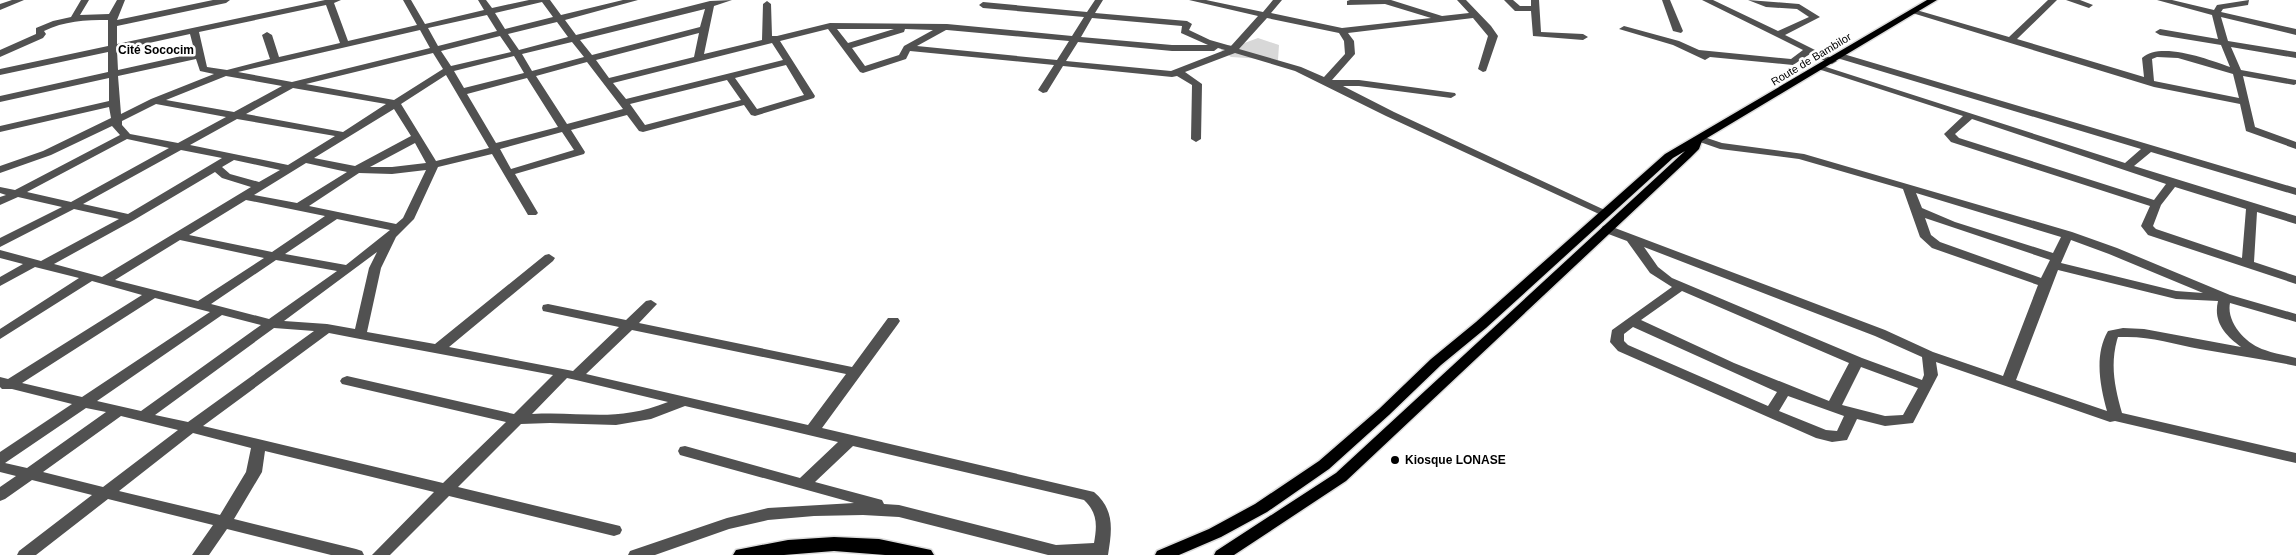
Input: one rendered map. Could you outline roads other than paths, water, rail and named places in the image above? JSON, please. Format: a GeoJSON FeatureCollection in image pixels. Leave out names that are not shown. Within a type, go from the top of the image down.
{"type":"FeatureCollection","features":[{"type":"Feature","properties":{"kind":"highway"},"geometry":{"type":"LineString","coordinates":[[743,555],[797,546],[847,543],[877,545],[924,555]]}},
{"type":"Feature","properties":{"kind":"main road","name":"Route de Bambilor"},"geometry":{"type":"LineString","coordinates":[[1163,555],[1215,533],[1261,508],[1324,465],[1603,212],[1669,156],[1686,144],[1699,140],[1933,0]]}},
{"type":"Feature","properties":{"kind":"main road"},"geometry":{"type":"LineString","coordinates":[[1222,555],[1341,477],[1686,156],[1699,140]]}},
{"type":"Feature","properties":{"kind":"street"},"geometry":{"type":"LineString","coordinates":[[3,5],[20,0]]}},
{"type":"Feature","properties":{"kind":"street"},"geometry":{"type":"LineString","coordinates":[[75,18],[86,0]]}},
{"type":"Feature","properties":{"kind":"street"},"geometry":{"type":"LineString","coordinates":[[120,0],[112,20],[114,103],[117,126],[126,136],[289,168]]}},
{"type":"Feature","properties":{"kind":"street"},"geometry":{"type":"LineString","coordinates":[[0,54],[40,36],[41,29],[75,18],[112,20],[226,0]]}},
{"type":"Feature","properties":{"kind":"street"},"geometry":{"type":"LineString","coordinates":[[296,0],[329,2]]}},
{"type":"Feature","properties":{"kind":"street"},"geometry":{"type":"LineString","coordinates":[[407,0],[532,213]]}},
{"type":"Feature","properties":{"kind":"street"},"geometry":{"type":"LineString","coordinates":[[482,0],[580,152],[508,173]]}},
{"type":"Feature","properties":{"kind":"street"},"geometry":{"type":"LineString","coordinates":[[0,170],[47,153],[154,101],[225,73],[540,0]]}},
{"type":"Feature","properties":{"kind":"street"},"geometry":{"type":"LineString","coordinates":[[544,0],[643,129],[747,102]]}},
{"type":"Feature","properties":{"kind":"street"},"geometry":{"type":"LineString","coordinates":[[0,243],[72,206],[291,85],[634,0]]}},
{"type":"Feature","properties":{"kind":"street"},"geometry":{"type":"LineString","coordinates":[[675,13],[679,0]]}},
{"type":"Feature","properties":{"kind":"street"},"geometry":{"type":"LineString","coordinates":[[0,335],[97,279],[178,236],[448,70],[728,0]]}},
{"type":"Feature","properties":{"kind":"street"},"geometry":{"type":"LineString","coordinates":[[1043,90],[1099,0]]}},
{"type":"Feature","properties":{"kind":"street"},"geometry":{"type":"LineString","coordinates":[[1193,0],[1211,2],[1342,31],[1476,15]]}},
{"type":"Feature","properties":{"kind":"street"},"geometry":{"type":"LineString","coordinates":[[908,48],[1172,74],[1232,51],[1263,14],[1278,0]]}},
{"type":"Feature","properties":{"kind":"street"},"geometry":{"type":"LineString","coordinates":[[1461,0],[1488,28],[1493,36],[1483,69]]}},
{"type":"Feature","properties":{"kind":"street"},"geometry":{"type":"LineString","coordinates":[[1508,0],[1518,9],[1534,4],[1536,34],[1582,37]]}},
{"type":"Feature","properties":{"kind":"street"},"geometry":{"type":"LineString","coordinates":[[1666,0],[1678,31]]}},
{"type":"Feature","properties":{"kind":"street"},"geometry":{"type":"LineString","coordinates":[[1706,0],[1809,50],[2296,192]]}},
{"type":"Feature","properties":{"kind":"street"},"geometry":{"type":"LineString","coordinates":[[1752,0],[1799,7],[1816,17],[1778,35]]}},
{"type":"Feature","properties":{"kind":"street"},"geometry":{"type":"LineString","coordinates":[[2011,40],[2053,0]]}},
{"type":"Feature","properties":{"kind":"street"},"geometry":{"type":"LineString","coordinates":[[2070,0],[2089,5]]}},
{"type":"Feature","properties":{"kind":"street"},"geometry":{"type":"LineString","coordinates":[[2163,0],[2296,32]]}},
{"type":"Feature","properties":{"kind":"street"},"geometry":{"type":"LineString","coordinates":[[2245,0],[2245,3],[2220,7],[2216,13],[2218,31],[2237,72],[2250,129],[2296,146]]}},
{"type":"Feature","properties":{"kind":"street"},"geometry":{"type":"LineString","coordinates":[[1350,3],[1385,1],[1442,18]]}},
{"type":"Feature","properties":{"kind":"street"},"geometry":{"type":"LineString","coordinates":[[0,72],[329,2]]}},
{"type":"Feature","properties":{"kind":"street"},"geometry":{"type":"LineString","coordinates":[[329,2],[345,45]]}},
{"type":"Feature","properties":{"kind":"street"},"geometry":{"type":"LineString","coordinates":[[698,58],[710,4]]}},
{"type":"Feature","properties":{"kind":"street"},"geometry":{"type":"LineString","coordinates":[[729,76],[755,113],[810,96],[788,62],[770,39],[767,4]]}},
{"type":"Feature","properties":{"kind":"street"},"geometry":{"type":"LineString","coordinates":[[984,5],[1187,24],[1184,31],[1207,42],[1232,51],[1298,69],[1328,82],[1390,114],[1603,212]]}},
{"type":"Feature","properties":{"kind":"street"},"geometry":{"type":"LineString","coordinates":[[1913,12],[2120,72],[2150,83],[2245,102]]}},
{"type":"Feature","properties":{"kind":"street"},"geometry":{"type":"LineString","coordinates":[[607,82],[770,39],[830,26],[947,27],[1172,48],[1195,47],[1232,51]]}},
{"type":"Feature","properties":{"kind":"street"},"geometry":{"type":"LineString","coordinates":[[830,26],[863,70],[902,56],[908,48],[920,39],[947,27]]}},
{"type":"Feature","properties":{"kind":"street"},"geometry":{"type":"LineString","coordinates":[[846,47],[914,26]]}},
{"type":"Feature","properties":{"kind":"street"},"geometry":{"type":"LineString","coordinates":[[461,92],[704,29]]}},
{"type":"Feature","properties":{"kind":"street"},"geometry":{"type":"LineString","coordinates":[[1624,29],[1676,43],[1714,62]]}},
{"type":"Feature","properties":{"kind":"street"},"geometry":{"type":"LineString","coordinates":[[194,31],[203,69],[395,103],[418,137],[433,166]]}},
{"type":"Feature","properties":{"kind":"street"},"geometry":{"type":"LineString","coordinates":[[1328,82],[1350,54],[1349,41],[1342,31]]}},
{"type":"Feature","properties":{"kind":"street"},"geometry":{"type":"LineString","coordinates":[[2160,32],[2296,55]]}},
{"type":"Feature","properties":{"kind":"street"},"geometry":{"type":"LineString","coordinates":[[267,35],[275,61]]}},
{"type":"Feature","properties":{"kind":"street"},"geometry":{"type":"LineString","coordinates":[[1697,53],[1796,62],[1809,50]]}},
{"type":"Feature","properties":{"kind":"street"},"geometry":{"type":"LineString","coordinates":[[2150,83],[2147,58],[2155,54],[2186,57],[2237,72],[2294,82]]}},
{"type":"Feature","properties":{"kind":"street"},"geometry":{"type":"LineString","coordinates":[[0,99],[199,55]]}},
{"type":"Feature","properties":{"kind":"street"},"geometry":{"type":"LineString","coordinates":[[303,159],[357,170],[433,166],[564,128],[729,76],[788,62]]}},
{"type":"Feature","properties":{"kind":"street"},"geometry":{"type":"LineString","coordinates":[[1820,68],[1970,115],[2173,183],[2296,220]]}},
{"type":"Feature","properties":{"kind":"street"},"geometry":{"type":"LineString","coordinates":[[1178,72],[1197,84],[1196,139]]}},
{"type":"Feature","properties":{"kind":"street"},"geometry":{"type":"LineString","coordinates":[[1328,82],[1451,95]]}},
{"type":"Feature","properties":{"kind":"street"},"geometry":{"type":"LineString","coordinates":[[154,101],[345,135]]}},
{"type":"Feature","properties":{"kind":"street"},"geometry":{"type":"LineString","coordinates":[[0,129],[114,103]]}},
{"type":"Feature","properties":{"kind":"street"},"geometry":{"type":"LineString","coordinates":[[1970,115],[1949,134],[1950,137],[2156,204]]}},
{"type":"Feature","properties":{"kind":"street"},"geometry":{"type":"LineString","coordinates":[[0,202],[126,136]]}},
{"type":"Feature","properties":{"kind":"street"},"geometry":{"type":"LineString","coordinates":[[298,207],[357,170],[418,137]]}},
{"type":"Feature","properties":{"kind":"street"},"geometry":{"type":"LineString","coordinates":[[1699,140],[1720,146],[1800,156],[1908,187],[2068,235],[2113,251],[2225,298],[2296,318]]}},
{"type":"Feature","properties":{"kind":"street"},"geometry":{"type":"LineString","coordinates":[[2127,167],[2148,148]]}},
{"type":"Feature","properties":{"kind":"street"},"geometry":{"type":"LineString","coordinates":[[47,153],[82,159]]}},
{"type":"Feature","properties":{"kind":"street"},"geometry":{"type":"LineString","coordinates":[[0,282],[130,218],[232,157]]}},
{"type":"Feature","properties":{"kind":"street"},"geometry":{"type":"LineString","coordinates":[[142,417],[348,269],[395,231],[408,219],[433,166]]}},
{"type":"Feature","properties":{"kind":"street"},"geometry":{"type":"LineString","coordinates":[[215,167],[226,176],[259,186]]}},
{"type":"Feature","properties":{"kind":"street"},"geometry":{"type":"LineString","coordinates":[[2173,183],[2156,204],[2147,222],[2147,226],[2152,232],[2296,280]]}},
{"type":"Feature","properties":{"kind":"street"},"geometry":{"type":"LineString","coordinates":[[1908,187],[1926,237],[1936,245],[2045,283]]}},
{"type":"Feature","properties":{"kind":"street"},"geometry":{"type":"LineString","coordinates":[[0,190],[130,218]]}},
{"type":"Feature","properties":{"kind":"street"},"geometry":{"type":"LineString","coordinates":[[244,196],[335,215],[395,231]]}},
{"type":"Feature","properties":{"kind":"street"},"geometry":{"type":"LineString","coordinates":[[2248,264],[2252,206]]}},
{"type":"Feature","properties":{"kind":"street"},"geometry":{"type":"LineString","coordinates":[[1917,210],[2054,261],[2176,295],[2225,298]]}},
{"type":"Feature","properties":{"kind":"street"},"geometry":{"type":"LineString","coordinates":[[200,306],[335,215]]}},
{"type":"Feature","properties":{"kind":"street"},"geometry":{"type":"LineString","coordinates":[[1606,229],[1880,333],[1928,354],[2098,414],[2115,416],[2296,458]]}},
{"type":"Feature","properties":{"kind":"street"},"geometry":{"type":"LineString","coordinates":[[360,335],[375,268],[395,231]]}},
{"type":"Feature","properties":{"kind":"street"},"geometry":{"type":"LineString","coordinates":[[2008,382],[2045,283],[2068,235]]}},
{"type":"Feature","properties":{"kind":"street"},"geometry":{"type":"LineString","coordinates":[[178,236],[348,269]]}},
{"type":"Feature","properties":{"kind":"street"},"geometry":{"type":"LineString","coordinates":[[1632,239],[1654,270],[1680,287],[1754,316],[1858,361],[1926,386]]}},
{"type":"Feature","properties":{"kind":"street"},"geometry":{"type":"LineString","coordinates":[[0,254],[271,324],[327,328],[570,375],[1089,496],[1098,503],[1103,511],[1104,521],[1100,552],[1056,551],[899,511],[686,451]]}},
{"type":"Feature","properties":{"kind":"street"},"geometry":{"type":"LineString","coordinates":[[438,349],[549,258]]}},
{"type":"Feature","properties":{"kind":"street"},"geometry":{"type":"LineString","coordinates":[[1680,287],[1617,333],[1617,342],[1623,348],[1667,369],[1822,434],[1832,437],[1842,436],[1852,414]]}},
{"type":"Feature","properties":{"kind":"street"},"geometry":{"type":"LineString","coordinates":[[3,386],[152,294]]}},
{"type":"Feature","properties":{"kind":"street"},"geometry":{"type":"LineString","coordinates":[[2225,298],[2222,312],[2230,332],[2258,353]]}},
{"type":"Feature","properties":{"kind":"street"},"geometry":{"type":"LineString","coordinates":[[380,555],[517,420],[651,304]]}},
{"type":"Feature","properties":{"kind":"street"},"geometry":{"type":"LineString","coordinates":[[548,308],[856,372]]}},
{"type":"Feature","properties":{"kind":"street"},"geometry":{"type":"LineString","coordinates":[[0,459],[220,311]]}},
{"type":"Feature","properties":{"kind":"street"},"geometry":{"type":"LineString","coordinates":[[812,431],[893,321]]}},
{"type":"Feature","properties":{"kind":"street"},"geometry":{"type":"LineString","coordinates":[[1632,321],[1682,345],[1786,389],[1833,408],[1881,422],[1900,423],[1908,420],[1932,375],[1928,354]]}},
{"type":"Feature","properties":{"kind":"street"},"geometry":{"type":"LineString","coordinates":[[24,555],[190,428],[327,328]]}},
{"type":"Feature","properties":{"kind":"street"},"geometry":{"type":"LineString","coordinates":[[2115,416],[2108,390],[2106,364],[2109,344],[2114,334],[2121,332],[2140,334],[2258,353],[2296,362]]}},
{"type":"Feature","properties":{"kind":"street"},"geometry":{"type":"LineString","coordinates":[[1833,408],[1858,361]]}},
{"type":"Feature","properties":{"kind":"street"},"geometry":{"type":"LineString","coordinates":[[347,381],[517,420],[539,417],[606,421],[648,416],[684,401]]}},
{"type":"Feature","properties":{"kind":"street"},"geometry":{"type":"LineString","coordinates":[[3,386],[83,402],[614,530]]}},
{"type":"Feature","properties":{"kind":"street"},"geometry":{"type":"LineString","coordinates":[[1771,412],[1786,389]]}},
{"type":"Feature","properties":{"kind":"street"},"geometry":{"type":"LineString","coordinates":[[0,495],[118,411]]}},
{"type":"Feature","properties":{"kind":"street"},"geometry":{"type":"LineString","coordinates":[[804,483],[850,440]]}},
{"type":"Feature","properties":{"kind":"street"},"geometry":{"type":"LineString","coordinates":[[200,555],[224,522],[254,472],[259,444]]}},
{"type":"Feature","properties":{"kind":"street"},"geometry":{"type":"LineString","coordinates":[[0,467],[356,555]]}},
{"type":"Feature","properties":{"kind":"street"},"geometry":{"type":"LineString","coordinates":[[636,555],[727,524],[768,514],[824,509],[899,511]]}},
{"type":"Feature","properties":{"kind":"place","name":"Kiosque LONASE"},"geometry":{"type":"Point","coordinates":[1395,460]}},
{"type":"Feature","properties":{"kind":"district","name":"Cité Sococim"},"geometry":{"type":"Point","coordinates":[156,50]}}]}
